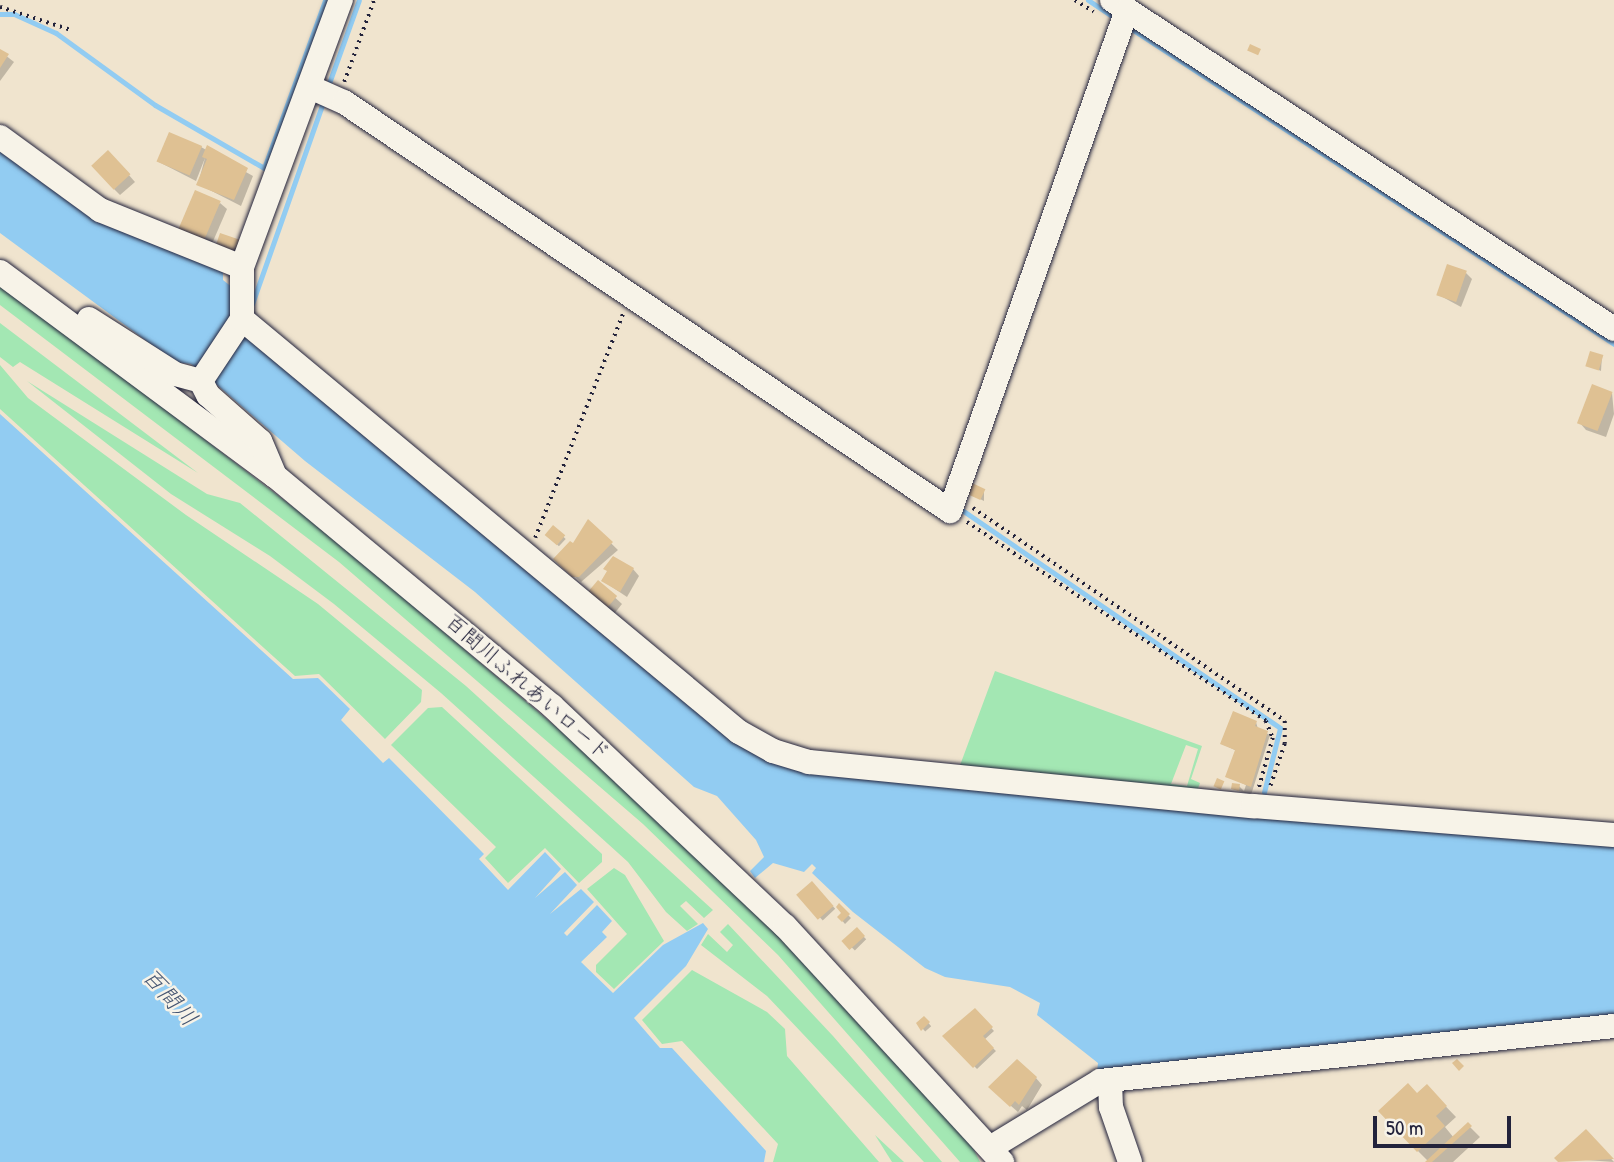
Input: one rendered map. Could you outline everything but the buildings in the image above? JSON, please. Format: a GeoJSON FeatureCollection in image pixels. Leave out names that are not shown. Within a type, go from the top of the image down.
{"type":"FeatureCollection","features":[{"type":"Feature","properties":{"kind":"street"},"geometry":{"type":"LineString","coordinates":[[201,378],[240,321],[242,267],[321,92],[341,0]]}},
{"type":"Feature","properties":{"kind":"street"},"geometry":{"type":"LineString","coordinates":[[321,92],[953,504],[1121,14],[1614,329]]}},
{"type":"Feature","properties":{"kind":"street"},"geometry":{"type":"LineString","coordinates":[[0,137],[100,210],[242,267]]}},
{"type":"Feature","properties":{"kind":"street","name":"百間川ふれあいロード"},"geometry":{"type":"LineString","coordinates":[[0,272],[275,477],[439,610],[669,813],[785,926],[996,1155]]}},
{"type":"Feature","properties":{"kind":"street"},"geometry":{"type":"LineString","coordinates":[[60,315],[90,319],[175,374],[201,378]]}},
{"type":"Feature","properties":{"kind":"street"},"geometry":{"type":"LineString","coordinates":[[240,321],[524,552],[739,732],[774,751],[809,762],[1258,806],[1614,835]]}},
{"type":"Feature","properties":{"kind":"street"},"geometry":{"type":"LineString","coordinates":[[201,378],[208,395],[260,441],[275,477]]}},
{"type":"Feature","properties":{"kind":"street"},"geometry":{"type":"LineString","coordinates":[[996,1155],[1073,1094],[1111,1080],[1614,1026]]}},
{"type":"Feature","properties":{"kind":"street"},"geometry":{"type":"LineString","coordinates":[[1111,1080],[1111,1107],[1130,1162]]}},
{"type":"Feature","properties":{"kind":"path"},"geometry":{"type":"LineString","coordinates":[[0,7],[71,30]]}},
{"type":"Feature","properties":{"kind":"path"},"geometry":{"type":"LineString","coordinates":[[524,552],[537,536],[630,295]]}},
{"type":"Feature","properties":{"kind":"path"},"geometry":{"type":"LineString","coordinates":[[953,504],[1266,721],[1273,738],[1258,806]]}},
{"type":"Feature","properties":{"kind":"path"},"geometry":{"type":"LineString","coordinates":[[953,504],[1285,722],[1285,744],[1258,806]]}},
{"type":"Feature","properties":{"kind":"green space"},"geometry":{"type":"Polygon","coordinates":[[[0,283],[327,533],[601,765],[783,941],[969,1140],[980,1162],[960,1162],[778,955],[643,824],[339,562],[0,305],[0,283]]]}},
{"type":"Feature","properties":{"kind":"green space"},"geometry":{"type":"Polygon","coordinates":[[[0,323],[198,473],[20,362],[13,367],[0,357],[0,323]]]}},
{"type":"Feature","properties":{"kind":"green space"},"geometry":{"type":"Polygon","coordinates":[[[0,365],[28,398],[186,515],[318,604],[422,690],[421,702],[385,739],[319,674],[295,676],[0,409],[0,365]]]}},
{"type":"Feature","properties":{"kind":"green space"},"geometry":{"type":"Polygon","coordinates":[[[27,381],[207,494],[240,503],[466,686],[713,910],[704,918],[686,901],[680,906],[698,924],[687,931],[666,912],[628,862],[441,693],[334,604],[270,556],[171,494],[27,381]]]}},
{"type":"Feature","properties":{"kind":"green space"},"geometry":{"type":"Polygon","coordinates":[[[995,671],[1202,746],[1191,779],[1200,783],[1197,791],[959,768],[995,671]],[[1186,745],[1171,784],[1187,786],[1198,749],[1186,745]]]}},
{"type":"Feature","properties":{"kind":"green space"},"geometry":{"type":"Polygon","coordinates":[[[442,707],[602,854],[602,862],[579,883],[545,848],[508,883],[485,858],[496,847],[391,745],[428,708],[442,707]]]}},
{"type":"Feature","properties":{"kind":"green space"},"geometry":{"type":"Polygon","coordinates":[[[614,868],[625,875],[664,941],[614,989],[596,972],[596,965],[627,934],[587,889],[614,868]]]}},
{"type":"Feature","properties":{"kind":"green space"},"geometry":{"type":"Polygon","coordinates":[[[728,924],[833,1036],[942,1162],[924,1162],[767,996],[701,945],[708,934],[727,952],[733,945],[720,932],[728,924]]]}},
{"type":"Feature","properties":{"kind":"green space"},"geometry":{"type":"Polygon","coordinates":[[[692,970],[767,1012],[785,1029],[787,1056],[879,1162],[773,1162],[778,1144],[682,1041],[662,1044],[642,1020],[692,970]]]}},
{"type":"Feature","properties":{"kind":"green space"},"geometry":{"type":"Polygon","coordinates":[[[875,1135],[904,1162],[892,1162],[875,1135]]]}},
{"type":"Feature","properties":{"kind":"water"},"geometry":{"type":"Polygon","coordinates":[[[0,144],[223,265],[223,280],[233,288],[229,321],[798,770],[1215,813],[1614,845],[1614,1016],[1097,1072],[1098,1063],[1037,1015],[1040,1003],[1010,987],[945,977],[925,968],[853,912],[812,873],[816,868],[812,864],[804,872],[773,863],[755,878],[750,871],[764,857],[756,840],[717,796],[694,787],[475,592],[305,461],[209,378],[191,364],[175,362],[0,233],[0,144]]]}},
{"type":"Feature","properties":{"kind":"water","name":"百間川"},"geometry":{"type":"Polygon","coordinates":[[[0,414],[293,679],[318,678],[350,709],[341,720],[383,763],[389,758],[484,854],[479,859],[508,890],[545,852],[561,869],[535,898],[565,872],[577,885],[550,914],[581,889],[594,902],[564,933],[567,936],[597,905],[612,921],[602,932],[607,937],[581,962],[613,993],[663,945],[703,923],[708,929],[686,966],[634,1018],[660,1048],[672,1048],[766,1151],[764,1162],[0,1162],[0,414]]]}},
{"type":"Feature","properties":{"kind":"waterway"},"geometry":{"type":"LineString","coordinates":[[0,14],[14,14],[56,33],[155,105],[264,168],[325,0]]}},
{"type":"Feature","properties":{"kind":"waterway"},"geometry":{"type":"LineString","coordinates":[[328,86],[359,0]]}},
{"type":"Feature","properties":{"kind":"waterway"},"geometry":{"type":"LineString","coordinates":[[1088,0],[1116,19]]}},
{"type":"Feature","properties":{"kind":"waterway"},"geometry":{"type":"LineString","coordinates":[[1127,26],[1614,344]]}},
{"type":"Feature","properties":{"kind":"waterway"},"geometry":{"type":"LineString","coordinates":[[252,304],[323,102]]}},
{"type":"Feature","properties":{"kind":"waterway"},"geometry":{"type":"LineString","coordinates":[[959,508],[1280,728],[1264,792]]}}]}
